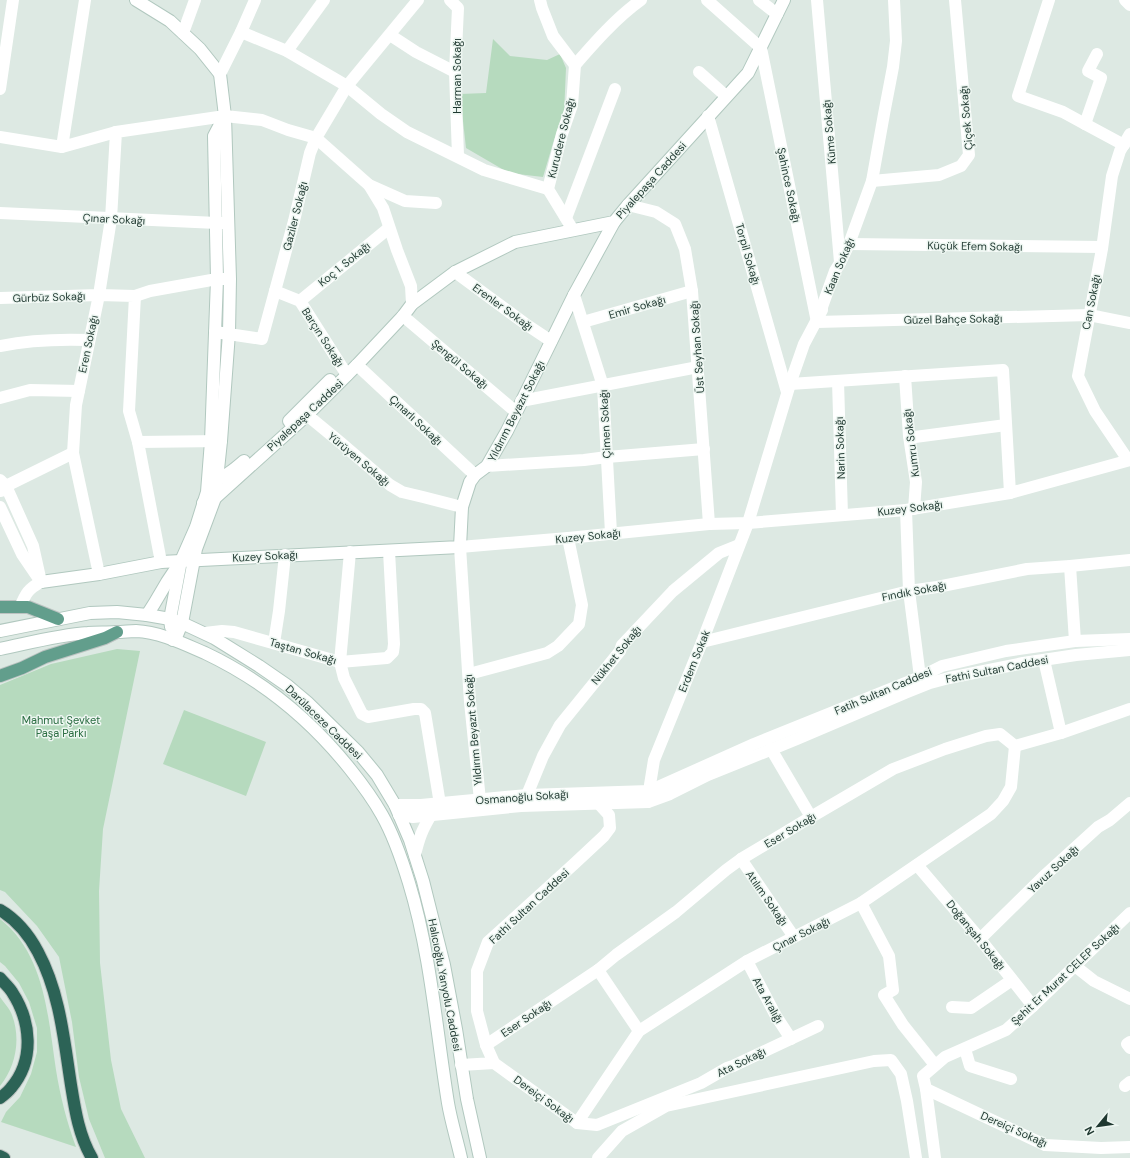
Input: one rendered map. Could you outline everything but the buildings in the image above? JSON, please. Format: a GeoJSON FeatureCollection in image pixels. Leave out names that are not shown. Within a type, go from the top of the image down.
{"type":"FeatureCollection","features":[{"type":"Feature","properties":{"kind":"highway"},"geometry":{"type":"LineString","coordinates":[[0,910],[22,927],[34,944],[45,964],[58,1009],[76,1116],[92,1158]]}},
{"type":"Feature","properties":{"kind":"highway"},"geometry":{"type":"LineString","coordinates":[[0,978],[12,992],[21,1008],[27,1025],[28,1037],[26,1062],[19,1078],[0,1098]]}},
{"type":"Feature","properties":{"kind":"highway"},"geometry":{"type":"LineString","coordinates":[[0,1156],[4,1158]]}},
{"type":"Feature","properties":{"kind":"main road"},"geometry":{"type":"LineString","coordinates":[[0,607],[28,607],[58,619]]}},
{"type":"Feature","properties":{"kind":"main road"},"geometry":{"type":"LineString","coordinates":[[0,676],[45,657],[105,638],[117,632]]}},
{"type":"Feature","properties":{"kind":"street"},"geometry":{"type":"LineString","coordinates":[[0,89],[3,46],[13,0]]}},
{"type":"Feature","properties":{"kind":"street"},"geometry":{"type":"LineString","coordinates":[[62,147],[85,0]]}},
{"type":"Feature","properties":{"kind":"street"},"geometry":{"type":"LineString","coordinates":[[136,0],[150,4],[170,21],[200,49],[220,74],[225,116],[222,223],[217,279],[215,332],[219,394]]}},
{"type":"Feature","properties":{"kind":"street"},"geometry":{"type":"LineString","coordinates":[[183,33],[195,0]]}},
{"type":"Feature","properties":{"kind":"street"},"geometry":{"type":"LineString","coordinates":[[220,74],[255,0]]}},
{"type":"Feature","properties":{"kind":"street"},"geometry":{"type":"LineString","coordinates":[[287,51],[324,0]]}},
{"type":"Feature","properties":{"kind":"street","name":"Gaziler Sokağı"},"geometry":{"type":"LineString","coordinates":[[215,332],[262,339],[294,221],[310,153],[316,138],[347,86],[418,0]]}},
{"type":"Feature","properties":{"kind":"street","name":"Harman Sokağı"},"geometry":{"type":"LineString","coordinates":[[450,0],[458,8],[455,72],[458,156]]}},
{"type":"Feature","properties":{"kind":"street"},"geometry":{"type":"LineString","coordinates":[[540,0],[553,36],[575,65],[595,42],[632,6],[641,0]]}},
{"type":"Feature","properties":{"kind":"street"},"geometry":{"type":"LineString","coordinates":[[707,0],[760,48]]}},
{"type":"Feature","properties":{"kind":"street"},"geometry":{"type":"LineString","coordinates":[[759,0],[777,14]]}},
{"type":"Feature","properties":{"kind":"street","name":"Piyalepaşa Caddesi"},"geometry":{"type":"LineString","coordinates":[[212,481],[234,470],[345,371],[357,365],[401,318],[412,304],[455,272],[515,242],[614,222],[748,73],[784,0]]}},
{"type":"Feature","properties":{"kind":"street","name":"Küme Sokağı"},"geometry":{"type":"LineString","coordinates":[[817,0],[840,263]]}},
{"type":"Feature","properties":{"kind":"street","name":"Kaan Sokağı"},"geometry":{"type":"LineString","coordinates":[[748,523],[788,388],[804,344],[817,322],[835,271],[849,244],[872,181],[893,67],[896,41],[894,0]]}},
{"type":"Feature","properties":{"kind":"street","name":"Çiçek Sokağı"},"geometry":{"type":"LineString","coordinates":[[872,181],[939,175],[962,166],[969,155],[955,0]]}},
{"type":"Feature","properties":{"kind":"street"},"geometry":{"type":"LineString","coordinates":[[1048,0],[1018,96],[1063,112],[1084,124],[1127,139]]}},
{"type":"Feature","properties":{"kind":"street"},"geometry":{"type":"LineString","coordinates":[[1125,0],[1130,5]]}},
{"type":"Feature","properties":{"kind":"street"},"geometry":{"type":"LineString","coordinates":[[241,32],[287,51],[347,86],[381,114],[407,132],[484,170],[548,189]]}},
{"type":"Feature","properties":{"kind":"street"},"geometry":{"type":"LineString","coordinates":[[390,35],[416,52],[455,72]]}},
{"type":"Feature","properties":{"kind":"street","name":"Şahince Sokağı"},"geometry":{"type":"LineString","coordinates":[[760,48],[817,322]]}},
{"type":"Feature","properties":{"kind":"street"},"geometry":{"type":"LineString","coordinates":[[1084,124],[1101,78],[1088,71],[1097,54]]}},
{"type":"Feature","properties":{"kind":"street","name":"Kurudere Sokağı"},"geometry":{"type":"LineString","coordinates":[[573,230],[548,189],[562,134],[572,105],[575,65]]}},
{"type":"Feature","properties":{"kind":"street"},"geometry":{"type":"LineString","coordinates":[[699,72],[726,96]]}},
{"type":"Feature","properties":{"kind":"street"},"geometry":{"type":"LineString","coordinates":[[566,218],[615,89]]}},
{"type":"Feature","properties":{"kind":"street"},"geometry":{"type":"LineString","coordinates":[[0,137],[62,147],[116,132],[225,116],[262,120],[288,130],[316,138],[369,184],[405,201],[436,203]]}},
{"type":"Feature","properties":{"kind":"street","name":"Torpil Sokağı"},"geometry":{"type":"LineString","coordinates":[[708,116],[788,388]]}},
{"type":"Feature","properties":{"kind":"street","name":"Eren Sokağı"},"geometry":{"type":"LineString","coordinates":[[98,574],[73,453],[76,405],[98,295],[111,219],[116,132]]}},
{"type":"Feature","properties":{"kind":"street","name":"Can Sokağı"},"geometry":{"type":"LineString","coordinates":[[1127,139],[1120,151],[1112,176],[1102,247],[1078,376],[1095,411],[1129,460]]}},
{"type":"Feature","properties":{"kind":"street"},"geometry":{"type":"LineString","coordinates":[[369,184],[383,208],[411,286],[412,304]]}},
{"type":"Feature","properties":{"kind":"street","name":"Üst Seyhan Sokağı"},"geometry":{"type":"LineString","coordinates":[[628,205],[656,212],[675,224],[685,249],[692,291],[710,524]]}},
{"type":"Feature","properties":{"kind":"street","name":"Çınar Sokağı"},"geometry":{"type":"LineString","coordinates":[[0,213],[222,223]]}},
{"type":"Feature","properties":{"kind":"street","name":"Yıldırım Beyazıt Sokağı"},"geometry":{"type":"LineString","coordinates":[[480,805],[460,547],[462,507],[470,482],[475,475],[488,466],[574,294],[614,222]]}},
{"type":"Feature","properties":{"kind":"street"},"geometry":{"type":"LineString","coordinates":[[173,640],[182,623],[196,549],[215,498],[212,481],[219,394],[229,334],[230,279],[222,223]]}},
{"type":"Feature","properties":{"kind":"street","name":"Koç 1. Sokağı"},"geometry":{"type":"LineString","coordinates":[[300,301],[389,228]]}},
{"type":"Feature","properties":{"kind":"street","name":"Küçük Efem Sokağı"},"geometry":{"type":"LineString","coordinates":[[849,244],[1102,247]]}},
{"type":"Feature","properties":{"kind":"street","name":"Erenler Sokağı"},"geometry":{"type":"LineString","coordinates":[[455,272],[551,341]]}},
{"type":"Feature","properties":{"kind":"street"},"geometry":{"type":"LineString","coordinates":[[98,295],[135,296],[150,291],[217,279],[230,279]]}},
{"type":"Feature","properties":{"kind":"street","name":"Barçın Sokağı"},"geometry":{"type":"LineString","coordinates":[[275,291],[300,301],[345,371]]}},
{"type":"Feature","properties":{"kind":"street","name":"Emir Sokağı"},"geometry":{"type":"LineString","coordinates":[[583,322],[692,291]]}},
{"type":"Feature","properties":{"kind":"street","name":"Çimen Sokağı"},"geometry":{"type":"LineString","coordinates":[[574,294],[603,386],[612,533]]}},
{"type":"Feature","properties":{"kind":"street","name":"Gürbüz Sokağı"},"geometry":{"type":"LineString","coordinates":[[0,298],[98,295]]}},
{"type":"Feature","properties":{"kind":"street"},"geometry":{"type":"LineString","coordinates":[[135,296],[130,410],[138,442],[161,562]]}},
{"type":"Feature","properties":{"kind":"street","name":"Güzel Bahçe Sokağı"},"geometry":{"type":"LineString","coordinates":[[817,322],[1089,315],[1130,323]]}},
{"type":"Feature","properties":{"kind":"street","name":"Piyalepaşa Caddesi"},"geometry":{"type":"LineString","coordinates":[[203,503],[215,498],[307,415],[377,332],[401,318]]}},
{"type":"Feature","properties":{"kind":"street","name":"Şengül Sokağı"},"geometry":{"type":"LineString","coordinates":[[401,318],[519,406]]}},
{"type":"Feature","properties":{"kind":"street"},"geometry":{"type":"LineString","coordinates":[[0,346],[62,339],[89,340]]}},
{"type":"Feature","properties":{"kind":"street","name":"Çınarlı Sokağı"},"geometry":{"type":"LineString","coordinates":[[357,365],[475,475]]}},
{"type":"Feature","properties":{"kind":"street"},"geometry":{"type":"LineString","coordinates":[[519,406],[603,386],[698,367]]}},
{"type":"Feature","properties":{"kind":"street"},"geometry":{"type":"LineString","coordinates":[[788,388],[838,381],[1003,370],[1010,493]]}},
{"type":"Feature","properties":{"kind":"street","name":"Kumru Sokağı"},"geometry":{"type":"LineString","coordinates":[[905,376],[909,436],[916,482],[910,509]]}},
{"type":"Feature","properties":{"kind":"street","name":"Narin Sokağı"},"geometry":{"type":"LineString","coordinates":[[838,381],[842,515]]}},
{"type":"Feature","properties":{"kind":"street"},"geometry":{"type":"LineString","coordinates":[[0,398],[30,390],[79,391]]}},
{"type":"Feature","properties":{"kind":"street","name":"Yürüyen Sokağı"},"geometry":{"type":"LineString","coordinates":[[307,415],[390,485],[402,492],[462,507]]}},
{"type":"Feature","properties":{"kind":"street"},"geometry":{"type":"LineString","coordinates":[[909,436],[915,437],[1006,425]]}},
{"type":"Feature","properties":{"kind":"street"},"geometry":{"type":"LineString","coordinates":[[138,442],[216,441]]}},
{"type":"Feature","properties":{"kind":"street"},"geometry":{"type":"LineString","coordinates":[[488,466],[584,460],[704,449]]}},
{"type":"Feature","properties":{"kind":"street"},"geometry":{"type":"LineString","coordinates":[[41,582],[33,546],[2,486],[73,453]]}},
{"type":"Feature","properties":{"kind":"street","name":"Kuzey Sokağı"},"geometry":{"type":"LineString","coordinates":[[41,582],[98,574],[161,562],[460,547],[710,524],[748,523],[910,509],[1010,493],[1129,460]]}},
{"type":"Feature","properties":{"kind":"street"},"geometry":{"type":"LineString","coordinates":[[147,615],[166,582],[181,561],[196,528],[203,503],[212,481]]}},
{"type":"Feature","properties":{"kind":"street"},"geometry":{"type":"LineString","coordinates":[[0,507],[22,554],[41,582]]}},
{"type":"Feature","properties":{"kind":"street"},"geometry":{"type":"LineString","coordinates":[[910,509],[909,591],[920,677]]}},
{"type":"Feature","properties":{"kind":"street","name":"Erdem Sokak"},"geometry":{"type":"LineString","coordinates":[[648,796],[654,760],[748,523]]}},
{"type":"Feature","properties":{"kind":"street"},"geometry":{"type":"LineString","coordinates":[[469,674],[546,653],[558,646],[579,624],[582,605],[568,538]]}},
{"type":"Feature","properties":{"kind":"street","name":"Nükhet Sokağı"},"geometry":{"type":"LineString","coordinates":[[527,795],[542,756],[560,725],[620,651],[622,644],[673,592],[718,553],[739,546]]}},
{"type":"Feature","properties":{"kind":"street","name":"Taştan Sokağı"},"geometry":{"type":"LineString","coordinates":[[205,633],[222,631],[234,632],[340,662],[387,658],[393,652],[394,644],[390,551]]}},
{"type":"Feature","properties":{"kind":"street"},"geometry":{"type":"LineString","coordinates":[[350,552],[340,662],[344,678],[362,714],[368,717],[414,709],[421,709],[425,713],[440,804]]}},
{"type":"Feature","properties":{"kind":"street"},"geometry":{"type":"LineString","coordinates":[[274,643],[285,555]]}},
{"type":"Feature","properties":{"kind":"street","name":"Fındık Sokağı"},"geometry":{"type":"LineString","coordinates":[[702,642],[909,591],[1027,569],[1130,560]]}},
{"type":"Feature","properties":{"kind":"street"},"geometry":{"type":"LineString","coordinates":[[173,640],[171,635],[170,619],[181,561]]}},
{"type":"Feature","properties":{"kind":"street"},"geometry":{"type":"LineString","coordinates":[[1070,566],[1074,641]]}},
{"type":"Feature","properties":{"kind":"street"},"geometry":{"type":"LineString","coordinates":[[20,607],[32,587],[41,582]]}},
{"type":"Feature","properties":{"kind":"street","name":"Darülaceze Caddesi"},"geometry":{"type":"LineString","coordinates":[[0,631],[90,613],[117,612],[170,619],[205,633],[259,666],[288,686],[307,702],[358,752],[377,775],[397,810]]}},
{"type":"Feature","properties":{"kind":"street","name":"Darülaceze Caddesi"},"geometry":{"type":"LineString","coordinates":[[0,649],[88,632],[137,631],[156,634],[189,646],[216,658],[244,674],[273,694],[316,730],[365,788],[383,817]]}},
{"type":"Feature","properties":{"kind":"street","name":"Fatih Sultan Caddesi"},"geometry":{"type":"LineString","coordinates":[[648,796],[754,744],[920,677],[942,666],[1006,651],[1074,641],[1130,639]]}},
{"type":"Feature","properties":{"kind":"street","name":"Fathi Sultan Caddesi"},"geometry":{"type":"LineString","coordinates":[[648,796],[670,794],[771,749],[930,683],[1044,660],[1076,655],[1130,650]]}},
{"type":"Feature","properties":{"kind":"street"},"geometry":{"type":"LineString","coordinates":[[1044,660],[1061,733]]}},
{"type":"Feature","properties":{"kind":"street"},"geometry":{"type":"LineString","coordinates":[[1015,746],[1061,733],[1130,709]]}},
{"type":"Feature","properties":{"kind":"street","name":"Eser Sokağı"},"geometry":{"type":"LineString","coordinates":[[486,1045],[598,970],[616,955],[676,912],[741,859],[893,769],[945,749],[986,736],[1000,734],[1015,746]]}},
{"type":"Feature","properties":{"kind":"street","name":"Çınar Sokağı"},"geometry":{"type":"LineString","coordinates":[[577,1123],[639,1030],[747,961],[861,903],[991,814],[1003,801],[1011,787],[1015,746]]}},
{"type":"Feature","properties":{"kind":"street"},"geometry":{"type":"LineString","coordinates":[[771,749],[810,817]]}},
{"type":"Feature","properties":{"kind":"street","name":"Osmanoğlu Sokağı"},"geometry":{"type":"LineString","coordinates":[[397,810],[413,817],[431,815],[527,795],[648,796]]}},
{"type":"Feature","properties":{"kind":"street","name":"Osmanoğlu Sokağı"},"geometry":{"type":"LineString","coordinates":[[397,810],[411,806],[440,804],[522,806],[599,804],[648,796]]}},
{"type":"Feature","properties":{"kind":"street","name":"Yavuz Sokağı"},"geometry":{"type":"LineString","coordinates":[[980,939],[1043,877],[1098,827],[1110,820],[1130,803]]}},
{"type":"Feature","properties":{"kind":"street","name":"Fathi Sultan Caddesi"},"geometry":{"type":"LineString","coordinates":[[494,1063],[486,1045],[477,1011],[476,971],[488,942],[604,836],[610,828],[609,815],[599,804]]}},
{"type":"Feature","properties":{"kind":"street"},"geometry":{"type":"LineString","coordinates":[[383,817],[397,810]]}},
{"type":"Feature","properties":{"kind":"street","name":"Halıcıoğlu Yanyolu Caddesi"},"geometry":{"type":"LineString","coordinates":[[397,810],[410,840],[423,881],[444,965],[467,1099],[480,1158]]}},
{"type":"Feature","properties":{"kind":"street"},"geometry":{"type":"LineString","coordinates":[[415,855],[419,838],[431,815]]}},
{"type":"Feature","properties":{"kind":"street","name":"Halıcıoğlu Yanyolu Caddesi"},"geometry":{"type":"LineString","coordinates":[[383,817],[409,884],[424,941],[449,1104],[461,1158]]}},
{"type":"Feature","properties":{"kind":"street","name":"Atılım Sokağı"},"geometry":{"type":"LineString","coordinates":[[741,859],[794,937]]}},
{"type":"Feature","properties":{"kind":"street","name":"Doğanşah Sokağı"},"geometry":{"type":"LineString","coordinates":[[917,865],[980,939],[1033,1006]]}},
{"type":"Feature","properties":{"kind":"street"},"geometry":{"type":"LineString","coordinates":[[861,903],[889,956],[893,990],[884,995],[903,1025],[935,1065]]}},
{"type":"Feature","properties":{"kind":"street","name":"Şehit Er Murat CELEP Sokağı"},"geometry":{"type":"LineString","coordinates":[[926,1089],[923,1076],[935,1065],[945,1057],[1006,1030],[1130,913]]}},
{"type":"Feature","properties":{"kind":"street","name":"Ata Aralığı"},"geometry":{"type":"LineString","coordinates":[[747,961],[776,1016],[791,1039]]}},
{"type":"Feature","properties":{"kind":"street"},"geometry":{"type":"LineString","coordinates":[[1074,966],[1094,982],[1130,999]]}},
{"type":"Feature","properties":{"kind":"street"},"geometry":{"type":"LineString","coordinates":[[598,970],[639,1030]]}},
{"type":"Feature","properties":{"kind":"street"},"geometry":{"type":"LineString","coordinates":[[952,1007],[971,1008],[1012,980]]}},
{"type":"Feature","properties":{"kind":"street","name":"Ata Sokağı"},"geometry":{"type":"LineString","coordinates":[[665,1098],[701,1083],[727,1068],[818,1026]]}},
{"type":"Feature","properties":{"kind":"street"},"geometry":{"type":"LineString","coordinates":[[1130,1042],[1127,1044],[1130,1048]]}},
{"type":"Feature","properties":{"kind":"street"},"geometry":{"type":"LineString","coordinates":[[965,1048],[970,1066],[1011,1079]]}},
{"type":"Feature","properties":{"kind":"street"},"geometry":{"type":"LineString","coordinates":[[598,1158],[622,1131],[666,1106],[874,1061],[891,1060],[901,1074],[916,1158]]}},
{"type":"Feature","properties":{"kind":"street"},"geometry":{"type":"LineString","coordinates":[[461,1065],[494,1063]]}},
{"type":"Feature","properties":{"kind":"street","name":"Dereiçi Sokağı"},"geometry":{"type":"LineString","coordinates":[[494,1063],[577,1123],[597,1125],[665,1098]]}},
{"type":"Feature","properties":{"kind":"street"},"geometry":{"type":"LineString","coordinates":[[926,1089],[935,1158]]}},
{"type":"Feature","properties":{"kind":"street","name":"Dereiçi Sokağı"},"geometry":{"type":"LineString","coordinates":[[926,1089],[1044,1145],[1101,1153],[1130,1147]]}},
{"type":"Feature","properties":{"kind":"green space"},"geometry":{"type":"Polygon","coordinates":[[[493,39],[510,56],[547,60],[560,54],[566,68],[564,114],[554,140],[543,177],[509,173],[466,148],[460,94],[486,93],[493,39]]]}},
{"type":"Feature","properties":{"kind":"green space","name":"Mahmut Şevket Paşa Parkı"},"geometry":{"type":"Polygon","coordinates":[[[117,649],[140,651],[103,829],[99,891],[100,963],[111,1060],[121,1109],[145,1158],[105,1158],[89,1119],[79,1077],[72,1022],[59,957],[37,926],[5,892],[0,890],[0,685],[51,664],[117,649]]]}},
{"type":"Feature","properties":{"kind":"green space"},"geometry":{"type":"Polygon","coordinates":[[[184,710],[266,742],[246,796],[163,764],[184,710]]]}},
{"type":"Feature","properties":{"kind":"green space"},"geometry":{"type":"Polygon","coordinates":[[[0,919],[15,933],[27,950],[42,988],[47,1008],[56,1070],[62,1099],[76,1147],[1,1122],[6,1112],[20,1097],[31,1074],[37,1052],[37,1028],[29,1002],[19,983],[0,962],[0,919]]]}},
{"type":"Feature","properties":{"kind":"green space"},"geometry":{"type":"Polygon","coordinates":[[[0,997],[12,1015],[15,1024],[16,1043],[10,1070],[0,1086],[0,997]]]}}]}
